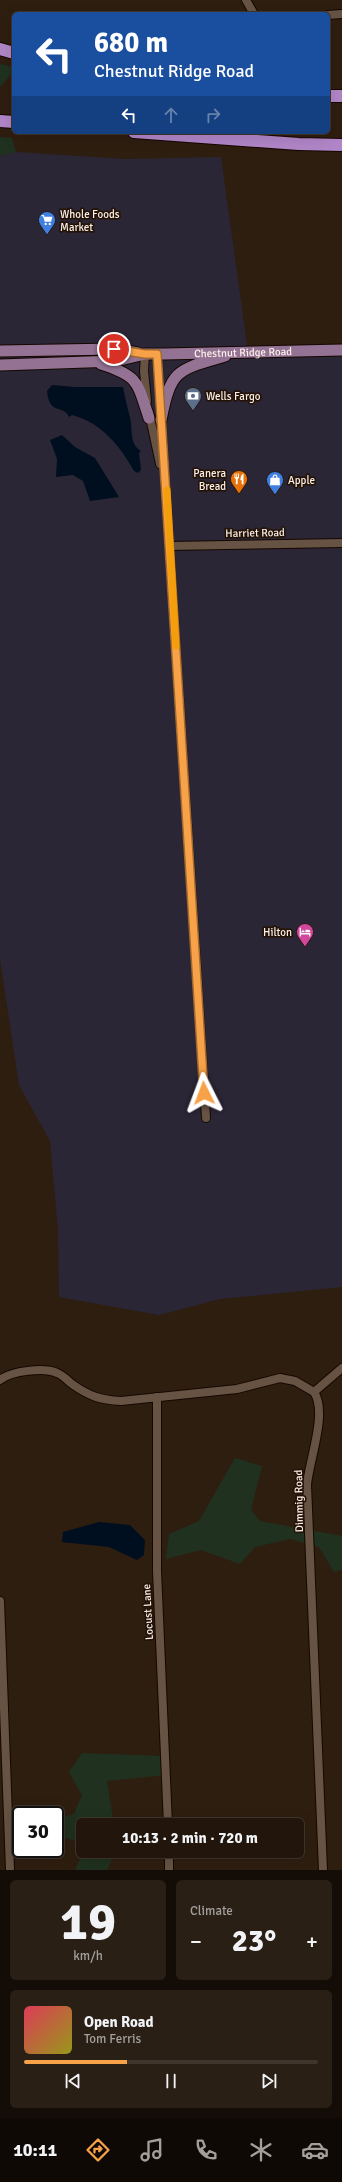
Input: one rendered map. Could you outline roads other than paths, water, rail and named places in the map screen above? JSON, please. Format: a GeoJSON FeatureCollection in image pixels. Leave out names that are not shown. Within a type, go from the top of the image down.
{"type":"FeatureCollection","features":[{"type":"Feature","properties":{"kind":"highway"},"geometry":{"type":"LineString","coordinates":[[0,49],[12,52]]}},
{"type":"Feature","properties":{"kind":"highway"},"geometry":{"type":"LineString","coordinates":[[330,96],[342,96]]}},
{"type":"Feature","properties":{"kind":"highway"},"geometry":{"type":"LineString","coordinates":[[0,121],[12,122]]}},
{"type":"Feature","properties":{"kind":"highway"},"geometry":{"type":"LineString","coordinates":[[160,134],[291,144],[342,145]]}},
{"type":"Feature","properties":{"kind":"main road","name":"Chestnut Ridge Road"},"geometry":{"type":"LineString","coordinates":[[0,351],[114,349],[145,354],[157,354],[342,350]]}},
{"type":"Feature","properties":{"kind":"main road"},"geometry":{"type":"LineString","coordinates":[[161,420],[167,391],[177,374],[188,367],[235,352]]}},
{"type":"Feature","properties":{"kind":"main road","name":"Chestnut Ridge Road"},"geometry":{"type":"LineString","coordinates":[[0,365],[116,361],[145,354]]}},
{"type":"Feature","properties":{"kind":"main road"},"geometry":{"type":"LineString","coordinates":[[95,362],[122,371],[132,378],[139,390],[149,418]]}},
{"type":"Feature","properties":{"kind":"street"},"geometry":{"type":"LineString","coordinates":[[246,0],[253,12]]}},
{"type":"Feature","properties":{"kind":"street"},"geometry":{"type":"LineString","coordinates":[[330,15],[342,14]]}},
{"type":"Feature","properties":{"kind":"street"},"geometry":{"type":"LineString","coordinates":[[145,354],[144,377],[149,418],[167,490]]}},
{"type":"Feature","properties":{"kind":"street"},"geometry":{"type":"LineString","coordinates":[[157,354],[167,490],[169,546],[206,1118]]}},
{"type":"Feature","properties":{"kind":"street","name":"Harriet Road"},"geometry":{"type":"LineString","coordinates":[[169,546],[342,542]]}},
{"type":"Feature","properties":{"kind":"street"},"geometry":{"type":"LineString","coordinates":[[0,1380],[10,1374],[49,1370],[61,1375],[86,1394],[102,1400],[121,1401],[237,1388],[280,1378],[295,1381],[314,1392],[342,1368]]}},
{"type":"Feature","properties":{"kind":"street","name":"Dimmig Road"},"geometry":{"type":"LineString","coordinates":[[314,1392],[319,1405],[320,1416],[309,1463],[307,1485],[323,1870]]}},
{"type":"Feature","properties":{"kind":"street","name":"Locust Lane"},"geometry":{"type":"LineString","coordinates":[[157,1397],[157,1571],[168,1818]]}},
{"type":"Feature","properties":{"kind":"street"},"geometry":{"type":"LineString","coordinates":[[0,1601],[10,1870]]}},
{"type":"Feature","properties":{"kind":"street"},"geometry":{"type":"LineString","coordinates":[[169,1858],[169,1870]]}},
{"type":"Feature","properties":{"kind":"water"},"geometry":{"type":"Polygon","coordinates":[[[52,385],[75,387],[123,387],[131,422],[133,440],[137,448],[141,451],[139,453],[141,470],[138,473],[134,471],[116,444],[101,430],[83,419],[72,415],[69,417],[64,411],[54,407],[48,399],[47,391],[52,385]]]}},
{"type":"Feature","properties":{"kind":"water"},"geometry":{"type":"Polygon","coordinates":[[[62,435],[75,447],[95,458],[119,497],[90,501],[83,481],[73,475],[56,477],[57,459],[50,440],[62,435]]]}},
{"type":"Feature","properties":{"kind":"water"},"geometry":{"type":"Polygon","coordinates":[[[99,1522],[130,1525],[145,1540],[144,1555],[137,1560],[109,1547],[62,1542],[63,1532],[99,1522]]]}},
{"type":"Feature","properties":{"kind":"place","name":"Whole Foods Market"},"geometry":{"type":"Point","coordinates":[47,235]}},
{"type":"Feature","properties":{"kind":"place","name":"Wells Fargo"},"geometry":{"type":"Point","coordinates":[193,411]}},
{"type":"Feature","properties":{"kind":"place","name":"Panera Bread"},"geometry":{"type":"Point","coordinates":[239,494]}},
{"type":"Feature","properties":{"kind":"place","name":"Apple"},"geometry":{"type":"Point","coordinates":[275,495]}},
{"type":"Feature","properties":{"kind":"place","name":"Hilton"},"geometry":{"type":"Point","coordinates":[305,947]}}]}
